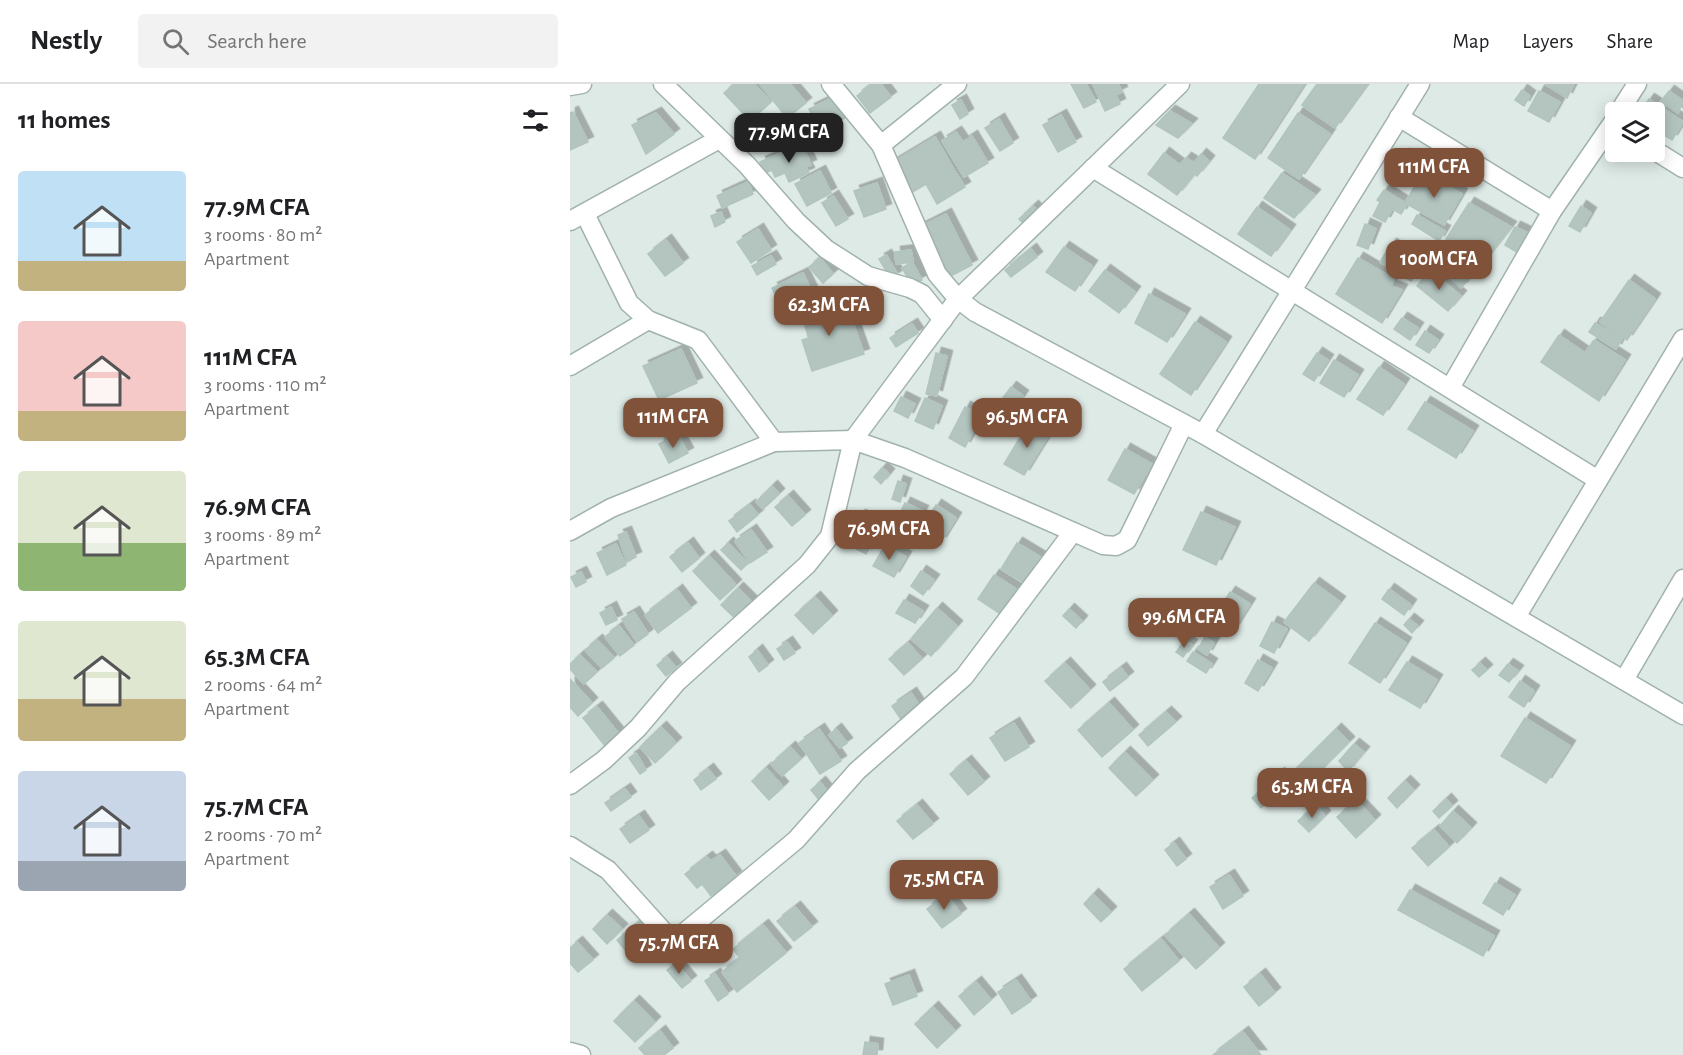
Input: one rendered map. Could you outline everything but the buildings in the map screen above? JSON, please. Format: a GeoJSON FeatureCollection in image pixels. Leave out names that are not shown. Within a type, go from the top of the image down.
{"type":"FeatureCollection","features":[{"type":"Feature","properties":{"kind":"street"},"geometry":{"type":"LineString","coordinates":[[570,86],[582,84]]}},
{"type":"Feature","properties":{"kind":"street"},"geometry":{"type":"LineString","coordinates":[[663,84],[747,165],[796,221],[826,249],[868,276],[910,288],[922,294],[943,320]]}},
{"type":"Feature","properties":{"kind":"street"},"geometry":{"type":"LineString","coordinates":[[831,84],[881,146],[938,274],[958,299],[975,312],[1203,434],[1683,715]]}},
{"type":"Feature","properties":{"kind":"street"},"geometry":{"type":"LineString","coordinates":[[881,146],[957,84]]}},
{"type":"Feature","properties":{"kind":"street"},"geometry":{"type":"LineString","coordinates":[[570,785],[604,760],[638,728],[677,682],[807,566],[830,536],[853,440],[958,299],[1180,84]]}},
{"type":"Feature","properties":{"kind":"street"},"geometry":{"type":"LineString","coordinates":[[1203,434],[1420,84]]}},
{"type":"Feature","properties":{"kind":"street"},"geometry":{"type":"LineString","coordinates":[[1626,102],[1637,84]]}},
{"type":"Feature","properties":{"kind":"street"},"geometry":{"type":"LineString","coordinates":[[1400,117],[1552,211]]}},
{"type":"Feature","properties":{"kind":"street"},"geometry":{"type":"LineString","coordinates":[[1450,388],[1552,211],[1605,136]]}},
{"type":"Feature","properties":{"kind":"street"},"geometry":{"type":"LineString","coordinates":[[719,139],[578,217],[629,303],[648,320],[698,340],[774,442]]}},
{"type":"Feature","properties":{"kind":"street"},"geometry":{"type":"LineString","coordinates":[[1665,157],[1683,168]]}},
{"type":"Feature","properties":{"kind":"street"},"geometry":{"type":"LineString","coordinates":[[1092,168],[1598,480]]}},
{"type":"Feature","properties":{"kind":"street"},"geometry":{"type":"LineString","coordinates":[[570,366],[648,320]]}},
{"type":"Feature","properties":{"kind":"street"},"geometry":{"type":"LineString","coordinates":[[1515,617],[1683,339]]}},
{"type":"Feature","properties":{"kind":"street"},"geometry":{"type":"LineString","coordinates":[[570,531],[610,508],[774,442],[853,440],[905,458],[1103,545],[1116,546],[1127,540],[1184,424]]}},
{"type":"Feature","properties":{"kind":"street"},"geometry":{"type":"LineString","coordinates":[[570,846],[608,870],[673,942],[796,840],[857,771],[964,677],[1073,532]]}},
{"type":"Feature","properties":{"kind":"street"},"geometry":{"type":"LineString","coordinates":[[1624,680],[1683,579]]}},
{"type":"Feature","properties":{"kind":"street"},"geometry":{"type":"LineString","coordinates":[[570,1052],[581,1055]]}}]}
